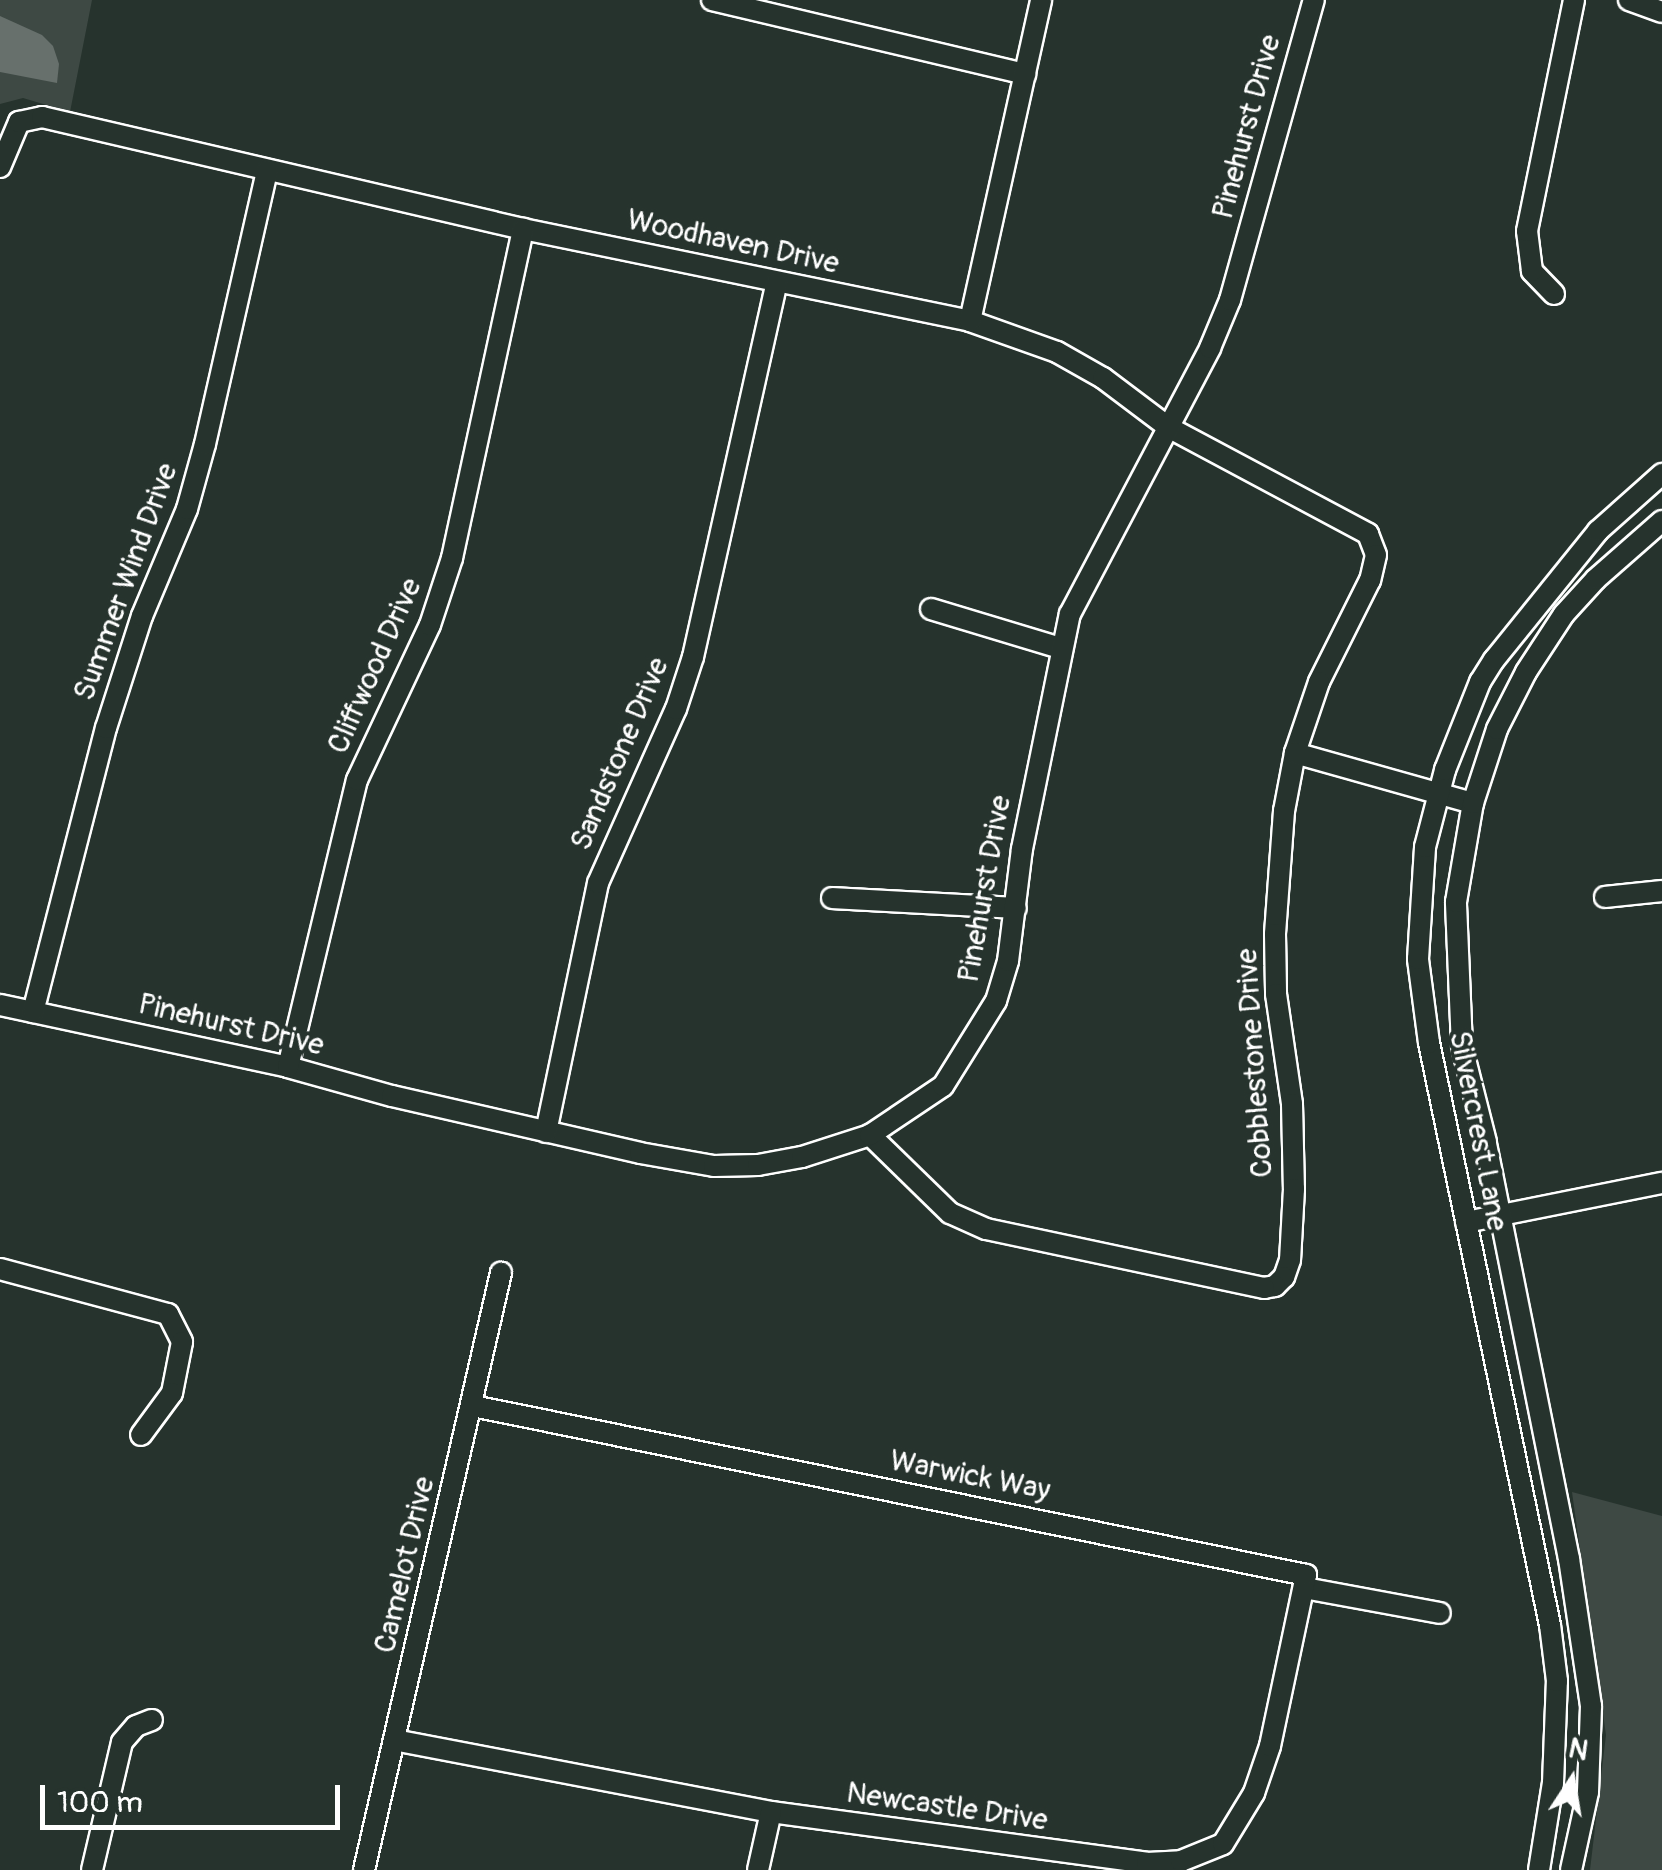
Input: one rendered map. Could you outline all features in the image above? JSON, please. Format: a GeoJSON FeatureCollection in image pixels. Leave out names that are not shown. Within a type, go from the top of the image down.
{"type":"FeatureCollection","features":[{"type":"Feature","properties":{"kind":"street"},"geometry":{"type":"LineString","coordinates":[[712,0],[1024,74]]}},
{"type":"Feature","properties":{"kind":"street"},"geometry":{"type":"LineString","coordinates":[[970,322],[1041,0]]}},
{"type":"Feature","properties":{"kind":"street","name":"Pinehurst Drive"},"geometry":{"type":"LineString","coordinates":[[0,1004],[288,1066],[546,1132],[714,1166],[758,1166],[802,1157],[870,1134],[943,1086],[971,1048],[996,1001],[1008,961],[1022,848],[1060,648],[1082,587],[1168,427],[1230,300],[1314,0]]}},
{"type":"Feature","properties":{"kind":"street"},"geometry":{"type":"LineString","coordinates":[[1554,294],[1532,271],[1528,231],[1574,0]]}},
{"type":"Feature","properties":{"kind":"street"},"geometry":{"type":"LineString","coordinates":[[1629,0],[1662,12]]}},
{"type":"Feature","properties":{"kind":"street","name":"Woodhaven Drive"},"geometry":{"type":"LineString","coordinates":[[0,167],[19,122],[42,117],[523,229],[970,322],[1057,352],[1103,378],[1168,427],[1368,534],[1376,555]]}},
{"type":"Feature","properties":{"kind":"street","name":"Summer Wind Drive"},"geometry":{"type":"LineString","coordinates":[[33,1012],[106,728],[142,616],[187,508],[206,444],[266,170]]}},
{"type":"Feature","properties":{"kind":"street","name":"Cliffwood Drive"},"geometry":{"type":"LineString","coordinates":[[288,1066],[357,780],[430,625],[452,558],[523,229]]}},
{"type":"Feature","properties":{"kind":"street","name":"Sandstone Drive"},"geometry":{"type":"LineString","coordinates":[[546,1132],[598,883],[686,684],[777,282]]}},
{"type":"Feature","properties":{"kind":"street","name":"Silvercrest Lane"},"geometry":{"type":"LineString","coordinates":[[1539,1870],[1553,1782],[1557,1680],[1550,1625],[1429,1043],[1418,959],[1425,847],[1439,794],[1480,682],[1598,531],[1662,474]]}},
{"type":"Feature","properties":{"kind":"street","name":"Silvercrest Lane"},"geometry":{"type":"LineString","coordinates":[[1571,1870],[1588,1792],[1591,1706],[1580,1611],[1462,1046],[1454,947],[1456,902],[1473,802],[1497,729],[1555,628],[1596,578],[1662,521]]}},
{"type":"Feature","properties":{"kind":"street","name":"Cobblestone Drive"},"geometry":{"type":"LineString","coordinates":[[870,1134],[962,1220],[1264,1288],[1280,1282],[1290,1260],[1294,1189],[1292,1104],[1276,994],[1275,934],[1284,811],[1295,753],[1319,682],[1370,580],[1376,555]]}},
{"type":"Feature","properties":{"kind":"street"},"geometry":{"type":"LineString","coordinates":[[931,609],[1060,648]]}},
{"type":"Feature","properties":{"kind":"street"},"geometry":{"type":"LineString","coordinates":[[1295,753],[1473,802]]}},
{"type":"Feature","properties":{"kind":"street"},"geometry":{"type":"LineString","coordinates":[[1605,897],[1662,890]]}},
{"type":"Feature","properties":{"kind":"street"},"geometry":{"type":"LineString","coordinates":[[832,898],[1016,908]]}},
{"type":"Feature","properties":{"kind":"street"},"geometry":{"type":"LineString","coordinates":[[1466,1222],[1662,1183]]}},
{"type":"Feature","properties":{"kind":"street"},"geometry":{"type":"LineString","coordinates":[[0,1269],[168,1314],[182,1342],[172,1393],[142,1434]]}},
{"type":"Feature","properties":{"kind":"street","name":"Camelot Drive"},"geometry":{"type":"LineString","coordinates":[[364,1870],[501,1273]]}},
{"type":"Feature","properties":{"kind":"street","name":"Warwick Way"},"geometry":{"type":"LineString","coordinates":[[473,1406],[1306,1574],[1304,1588],[1440,1613]]}},
{"type":"Feature","properties":{"kind":"street","name":"Newcastle Drive"},"geometry":{"type":"LineString","coordinates":[[394,1740],[771,1812],[1115,1861],[1181,1861],[1223,1844],[1254,1793],[1270,1746],[1304,1588]]}},
{"type":"Feature","properties":{"kind":"street"},"geometry":{"type":"LineString","coordinates":[[92,1870],[122,1742],[136,1726],[152,1720]]}},
{"type":"Feature","properties":{"kind":"street"},"geometry":{"type":"LineString","coordinates":[[758,1870],[771,1812]]}},
{"type":"Feature","properties":{"kind":"shaded area"},"geometry":{"type":"Polygon","coordinates":[[[0,0],[92,0],[70,112],[23,98],[0,104],[0,0]]]}},
{"type":"Feature","properties":{"kind":"shaded area"},"geometry":{"type":"Polygon","coordinates":[[[0,16],[42,35],[53,46],[59,64],[57,83],[0,72],[0,16]]]}},
{"type":"Feature","properties":{"kind":"shaded area"},"geometry":{"type":"Polygon","coordinates":[[[1572,1492],[1662,1516],[1662,1870],[1590,1870],[1606,1735],[1572,1492]]]}}]}
